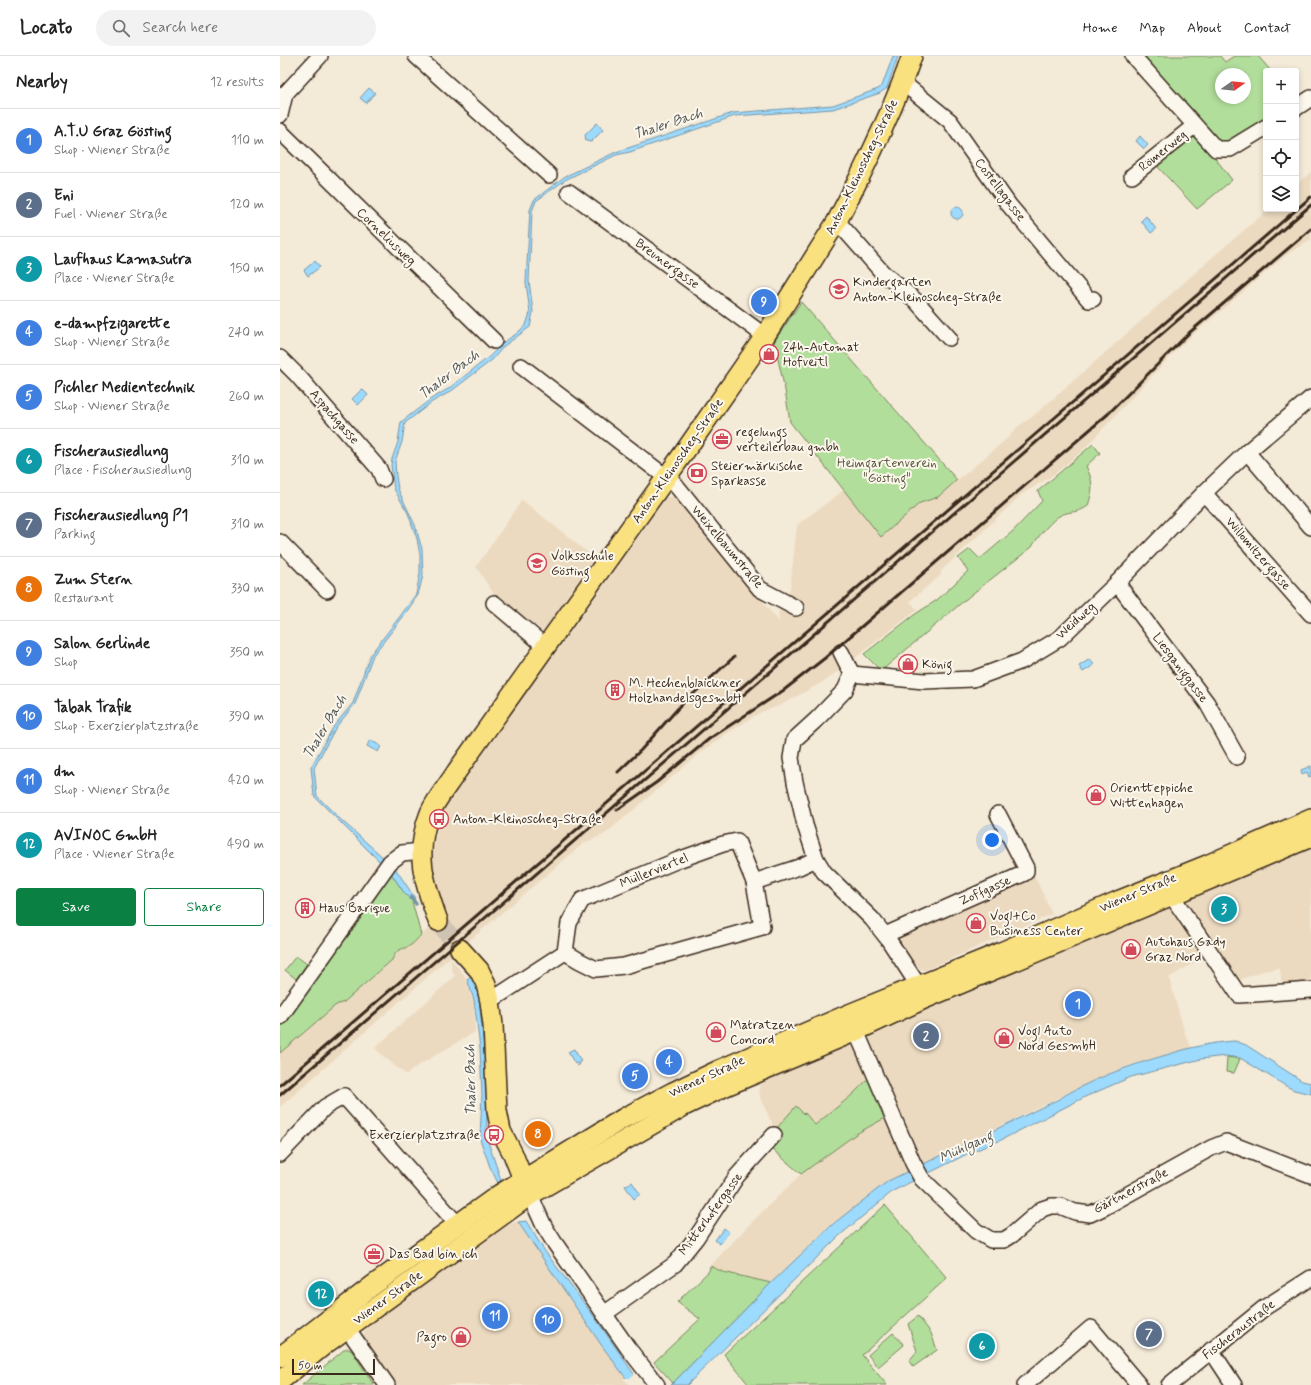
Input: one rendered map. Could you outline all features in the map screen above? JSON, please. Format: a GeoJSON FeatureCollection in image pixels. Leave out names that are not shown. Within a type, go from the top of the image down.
{"type":"FeatureCollection","features":[{"type":"Feature","properties":{"kind":"main road","name":"Anton-Kleinoscheg-Straße"},"geometry":{"type":"LineString","coordinates":[[422,858],[424,833],[431,812],[457,771],[666,478],[765,336],[837,222],[880,137],[912,56]]}},
{"type":"Feature","properties":{"kind":"main road","name":"Wiener Straße"},"geometry":{"type":"LineString","coordinates":[[280,1357],[372,1286],[457,1224],[526,1187],[728,1085],[856,1031],[921,992],[992,956],[1120,900],[1207,865],[1311,819]]}},
{"type":"Feature","properties":{"kind":"main road","name":"Wiener Straße"},"geometry":{"type":"LineString","coordinates":[[280,1381],[526,1187],[624,1118],[673,1092],[720,1070],[1172,896],[1311,837]]}},
{"type":"Feature","properties":{"kind":"main road"},"geometry":{"type":"LineString","coordinates":[[422,858],[424,880],[438,921]]}},
{"type":"Feature","properties":{"kind":"main road"},"geometry":{"type":"LineString","coordinates":[[460,949],[479,970],[486,984],[490,1001],[497,1111],[501,1132],[513,1154],[526,1187]]}},
{"type":"Feature","properties":{"kind":"street"},"geometry":{"type":"LineString","coordinates":[[280,115],[284,100],[282,96],[320,56]]}},
{"type":"Feature","properties":{"kind":"street"},"geometry":{"type":"LineString","coordinates":[[416,56],[549,175]]}},
{"type":"Feature","properties":{"kind":"street","name":"Römerweg"},"geometry":{"type":"LineString","coordinates":[[1133,56],[1216,149],[1230,149],[1263,128]]}},
{"type":"Feature","properties":{"kind":"street","name":"Costellagasse"},"geometry":{"type":"LineString","coordinates":[[902,84],[950,121],[1009,205],[1090,300],[1093,299]]}},
{"type":"Feature","properties":{"kind":"street"},"geometry":{"type":"LineString","coordinates":[[1299,106],[1311,98]]}},
{"type":"Feature","properties":{"kind":"street","name":"Römerweg"},"geometry":{"type":"LineString","coordinates":[[1132,176],[1194,126]]}},
{"type":"Feature","properties":{"kind":"street","name":"Corneliusweg"},"geometry":{"type":"LineString","coordinates":[[280,132],[494,341]]}},
{"type":"Feature","properties":{"kind":"street","name":"Breunergasse"},"geometry":{"type":"LineString","coordinates":[[569,192],[765,336]]}},
{"type":"Feature","properties":{"kind":"street"},"geometry":{"type":"LineString","coordinates":[[837,222],[882,272],[916,300],[949,338]]}},
{"type":"Feature","properties":{"kind":"street","name":"Aspachgasse"},"geometry":{"type":"LineString","coordinates":[[280,358],[298,376],[379,469],[383,480]]}},
{"type":"Feature","properties":{"kind":"street"},"geometry":{"type":"LineString","coordinates":[[521,366],[666,478]]}},
{"type":"Feature","properties":{"kind":"street","name":"Weidweg"},"geometry":{"type":"LineString","coordinates":[[852,674],[924,681],[973,679],[1022,661],[1060,638],[1117,583],[1204,493],[1247,452],[1311,398]]}},
{"type":"Feature","properties":{"kind":"street"},"geometry":{"type":"LineString","coordinates":[[1247,452],[1311,526]]}},
{"type":"Feature","properties":{"kind":"street","name":"Weixelbaumstraße"},"geometry":{"type":"LineString","coordinates":[[666,478],[675,484],[760,589],[796,608]]}},
{"type":"Feature","properties":{"kind":"street","name":"Willomitzergasse"},"geometry":{"type":"LineString","coordinates":[[1204,493],[1311,614]]}},
{"type":"Feature","properties":{"kind":"street"},"geometry":{"type":"LineString","coordinates":[[280,542],[327,590]]}},
{"type":"Feature","properties":{"kind":"street","name":"Liesganiggasse"},"geometry":{"type":"LineString","coordinates":[[1117,583],[1207,703],[1237,757]]}},
{"type":"Feature","properties":{"kind":"street"},"geometry":{"type":"LineString","coordinates":[[494,603],[546,647]]}},
{"type":"Feature","properties":{"kind":"street"},"geometry":{"type":"LineString","coordinates":[[841,652],[852,674],[845,690],[794,740],[792,758],[795,782],[805,825],[816,859],[824,872],[872,919],[885,935],[921,992]]}},
{"type":"Feature","properties":{"kind":"street","name":"Zoffgasse"},"geometry":{"type":"LineString","coordinates":[[885,935],[1026,872],[1026,868],[998,814]]}},
{"type":"Feature","properties":{"kind":"street","name":"Müllerviertel"},"geometry":{"type":"LineString","coordinates":[[737,841],[754,882],[762,927],[755,930],[624,966],[596,968],[580,961],[566,952],[569,923],[582,900],[678,860],[723,844],[737,841]]}},
{"type":"Feature","properties":{"kind":"street"},"geometry":{"type":"LineString","coordinates":[[280,1017],[387,866],[402,853],[422,858]]}},
{"type":"Feature","properties":{"kind":"street"},"geometry":{"type":"LineString","coordinates":[[754,882],[799,867],[816,859]]}},
{"type":"Feature","properties":{"kind":"street"},"geometry":{"type":"LineString","coordinates":[[1172,896],[1241,999],[1311,990]]}},
{"type":"Feature","properties":{"kind":"street"},"geometry":{"type":"LineString","coordinates":[[490,1001],[566,952]]}},
{"type":"Feature","properties":{"kind":"street","name":"Gärtnerstraße"},"geometry":{"type":"LineString","coordinates":[[856,1031],[913,1163],[922,1179],[976,1231],[991,1240],[1004,1240],[1042,1209],[1051,1206],[1060,1206],[1075,1212],[1090,1214],[1106,1207],[1211,1148],[1226,1142],[1311,1175]]}},
{"type":"Feature","properties":{"kind":"street"},"geometry":{"type":"LineString","coordinates":[[280,1154],[326,1108],[344,1096],[457,1224]]}},
{"type":"Feature","properties":{"kind":"street","name":"Mitterhofergasse"},"geometry":{"type":"LineString","coordinates":[[604,1314],[675,1264],[696,1238],[737,1176],[774,1135]]}},
{"type":"Feature","properties":{"kind":"street"},"geometry":{"type":"LineString","coordinates":[[526,1187],[544,1226],[554,1242],[628,1348],[657,1385]]}},
{"type":"Feature","properties":{"kind":"street","name":"Fischeraustraße"},"geometry":{"type":"LineString","coordinates":[[1169,1385],[1264,1308],[1311,1278]]}},
{"type":"Feature","properties":{"kind":"street","name":"Wiener Straße"},"geometry":{"type":"LineString","coordinates":[[347,1328],[387,1385]]}},
{"type":"Feature","properties":{"kind":"street"},"geometry":{"type":"LineString","coordinates":[[1025,1385],[1091,1328],[1140,1385]]}},
{"type":"Feature","properties":{"kind":"street"},"geometry":{"type":"LineString","coordinates":[[1211,1350],[1234,1385]]}},
{"type":"Feature","properties":{"kind":"shaded area"},"geometry":{"type":"Polygon","coordinates":[[[1311,172],[1311,239],[1286,255],[1182,344],[1082,451],[1052,476],[1022,494],[941,571],[941,575],[910,601],[917,610],[828,679],[781,705],[761,712],[723,736],[699,754],[605,834],[584,843],[442,964],[280,1107],[280,1053],[336,1005],[344,1002],[392,960],[395,954],[402,948],[410,945],[447,913],[440,900],[433,868],[433,847],[446,805],[461,778],[575,626],[666,497],[676,497],[780,623],[778,614],[790,589],[797,525],[844,490],[881,537],[920,503],[938,497],[1010,436],[1017,427],[1032,417],[1265,212],[1299,212],[1299,182],[1311,172]]]}},
{"type":"Feature","properties":{"kind":"shaded area","name":"Volksschule Gösting"},"geometry":{"type":"Polygon","coordinates":[[[522,500],[597,560],[546,633],[494,594],[476,567],[522,500]]]}},
{"type":"Feature","properties":{"kind":"shaded area"},"geometry":{"type":"Polygon","coordinates":[[[1311,846],[1311,985],[1282,986],[1280,968],[1263,971],[1231,983],[1205,956],[1169,978],[1186,1037],[1192,1048],[1130,1065],[1101,1077],[920,1165],[866,1046],[871,1034],[1311,846]]]}},
{"type":"Feature","properties":{"kind":"shaded area","name":"Vogl+Co Business Center"},"geometry":{"type":"Polygon","coordinates":[[[1034,875],[1052,914],[925,970],[920,969],[915,965],[895,938],[899,931],[1034,875]]]}},
{"type":"Feature","properties":{"kind":"shaded area"},"geometry":{"type":"Polygon","coordinates":[[[451,959],[465,976],[474,1004],[475,1032],[405,1074],[375,1048],[455,976],[451,968],[451,959]]]}},
{"type":"Feature","properties":{"kind":"shaded area"},"geometry":{"type":"Polygon","coordinates":[[[851,1045],[855,1046],[870,1077],[852,1095],[815,1125],[805,1113],[773,1133],[772,1123],[760,1098],[759,1080],[851,1045]]]}},
{"type":"Feature","properties":{"kind":"shaded area"},"geometry":{"type":"Polygon","coordinates":[[[885,1118],[910,1171],[833,1223],[771,1283],[723,1272],[710,1266],[801,1174],[856,1134],[885,1118]]]}},
{"type":"Feature","properties":{"kind":"shaded area"},"geometry":{"type":"Polygon","coordinates":[[[518,1222],[602,1346],[631,1385],[302,1385],[346,1348],[357,1343],[369,1325],[504,1227],[518,1222]]]}},
{"type":"Feature","properties":{"kind":"green space"},"geometry":{"type":"Polygon","coordinates":[[[1141,56],[1220,56],[1225,62],[1234,56],[1258,56],[1268,68],[1263,68],[1263,123],[1228,143],[1216,141],[1141,56]]]}},
{"type":"Feature","properties":{"kind":"green space"},"geometry":{"type":"Polygon","coordinates":[[[1192,135],[1198,136],[1232,180],[1197,209],[1158,167],[1162,156],[1192,135]]]}},
{"type":"Feature","properties":{"kind":"green space","name":"Heimgartenverein \"Gösting\""},"geometry":{"type":"Polygon","coordinates":[[[801,302],[957,480],[938,497],[920,503],[881,537],[790,422],[785,390],[774,342],[801,302]]]}},
{"type":"Feature","properties":{"kind":"green space"},"geometry":{"type":"Polygon","coordinates":[[[1093,444],[1100,453],[1086,466],[1092,486],[1088,506],[1081,510],[1057,517],[1037,539],[1032,547],[972,594],[881,671],[864,654],[914,615],[937,600],[968,571],[958,558],[970,549],[980,559],[1013,531],[1042,501],[1038,491],[1093,444]]]}},
{"type":"Feature","properties":{"kind":"green space"},"geometry":{"type":"Polygon","coordinates":[[[390,872],[405,894],[412,901],[421,935],[411,945],[398,951],[392,960],[344,1002],[336,1005],[280,1053],[280,1027],[359,919],[390,872]]]}},
{"type":"Feature","properties":{"kind":"green space"},"geometry":{"type":"Polygon","coordinates":[[[296,956],[307,964],[296,979],[285,970],[296,956]]]}},
{"type":"Feature","properties":{"kind":"green space"},"geometry":{"type":"Polygon","coordinates":[[[1227,1057],[1240,1059],[1234,1073],[1226,1072],[1227,1057]]]}},
{"type":"Feature","properties":{"kind":"green space"},"geometry":{"type":"Polygon","coordinates":[[[870,1077],[885,1118],[856,1134],[801,1174],[772,1149],[780,1138],[775,1130],[796,1106],[804,1114],[805,1113],[815,1125],[852,1095],[870,1077]]]}},
{"type":"Feature","properties":{"kind":"green space"},"geometry":{"type":"Polygon","coordinates":[[[885,1205],[947,1278],[862,1355],[887,1385],[749,1385],[724,1354],[885,1205]]]}},
{"type":"Feature","properties":{"kind":"green space"},"geometry":{"type":"Polygon","coordinates":[[[710,1266],[723,1272],[771,1283],[673,1383],[654,1362],[700,1319],[677,1302],[709,1271],[710,1266]]]}},
{"type":"Feature","properties":{"kind":"green space"},"geometry":{"type":"Polygon","coordinates":[[[918,1316],[931,1333],[937,1350],[913,1367],[909,1361],[917,1351],[908,1324],[918,1316]]]}},
{"type":"Feature","properties":{"kind":"green space"},"geometry":{"type":"Polygon","coordinates":[[[893,1333],[904,1345],[878,1367],[868,1355],[893,1333]]]}},
{"type":"Feature","properties":{"kind":"green space"},"geometry":{"type":"Polygon","coordinates":[[[346,1348],[352,1351],[374,1385],[302,1385],[346,1348]]]}},
{"type":"Feature","properties":{"kind":"water","name":"Thaler Bach"},"geometry":{"type":"Polygon","coordinates":[[[893,56],[898,56],[887,88],[880,93],[833,109],[735,116],[630,152],[616,155],[565,180],[536,201],[532,211],[529,281],[533,312],[530,327],[504,346],[492,360],[450,392],[432,402],[405,423],[402,442],[395,461],[396,476],[398,489],[415,525],[422,549],[423,575],[418,595],[373,655],[355,704],[336,727],[314,768],[317,796],[340,819],[395,868],[415,898],[412,901],[405,894],[390,872],[314,796],[311,767],[334,726],[353,703],[370,655],[416,594],[420,573],[420,555],[417,539],[408,513],[394,489],[391,465],[398,442],[401,422],[431,399],[448,389],[489,357],[504,342],[526,325],[530,313],[526,282],[530,210],[534,200],[564,177],[616,152],[733,113],[833,105],[878,89],[882,86],[893,56]]]}},
{"type":"Feature","properties":{"kind":"water"},"geometry":{"type":"Polygon","coordinates":[[[369,88],[375,93],[366,103],[360,98],[369,88]]]}},
{"type":"Feature","properties":{"kind":"water"},"geometry":{"type":"Polygon","coordinates":[[[597,123],[603,130],[591,142],[586,141],[585,135],[597,123]]]}},
{"type":"Feature","properties":{"kind":"water"},"geometry":{"type":"Polygon","coordinates":[[[1140,136],[1148,145],[1144,149],[1136,141],[1140,136]]]}},
{"type":"Feature","properties":{"kind":"water"},"geometry":{"type":"Polygon","coordinates":[[[957,207],[961,209],[963,213],[961,217],[957,219],[953,217],[951,213],[953,209],[957,207]]]}},
{"type":"Feature","properties":{"kind":"water"},"geometry":{"type":"Polygon","coordinates":[[[1146,216],[1156,229],[1151,233],[1141,221],[1146,216]]]}},
{"type":"Feature","properties":{"kind":"water"},"geometry":{"type":"Polygon","coordinates":[[[315,261],[320,267],[308,276],[304,270],[315,261]]]}},
{"type":"Feature","properties":{"kind":"water"},"geometry":{"type":"Polygon","coordinates":[[[362,389],[368,395],[358,405],[352,399],[362,389]]]}},
{"type":"Feature","properties":{"kind":"water"},"geometry":{"type":"Polygon","coordinates":[[[1090,659],[1094,665],[1083,672],[1079,666],[1090,659]]]}},
{"type":"Feature","properties":{"kind":"water"},"geometry":{"type":"Polygon","coordinates":[[[370,740],[381,746],[378,752],[367,746],[370,740]]]}},
{"type":"Feature","properties":{"kind":"water"},"geometry":{"type":"Polygon","coordinates":[[[1311,766],[1311,776],[1309,777],[1307,772],[1302,774],[1301,770],[1311,766]]]}},
{"type":"Feature","properties":{"kind":"water","name":"Thaler Bach"},"geometry":{"type":"Polygon","coordinates":[[[473,977],[479,998],[488,1093],[486,1136],[501,1180],[498,1183],[490,1167],[480,1139],[482,1094],[480,1048],[474,1000],[467,979],[473,977]]]}},
{"type":"Feature","properties":{"kind":"water","name":"Mühlgang"},"geometry":{"type":"Polygon","coordinates":[[[1235,1041],[1246,1045],[1302,1081],[1311,1083],[1311,1094],[1294,1090],[1286,1086],[1240,1058],[1225,1056],[1201,1059],[1131,1077],[1087,1096],[1001,1140],[967,1154],[893,1191],[839,1236],[687,1385],[671,1385],[771,1283],[833,1224],[888,1181],[1110,1074],[1183,1050],[1209,1044],[1235,1041]]]}},
{"type":"Feature","properties":{"kind":"water"},"geometry":{"type":"Polygon","coordinates":[[[574,1049],[581,1061],[579,1062],[580,1064],[578,1066],[577,1063],[575,1064],[568,1052],[574,1049]]]}},
{"type":"Feature","properties":{"kind":"water"},"geometry":{"type":"Polygon","coordinates":[[[632,1182],[640,1194],[634,1199],[625,1186],[632,1182]]]}},
{"type":"Feature","properties":{"kind":"water"},"geometry":{"type":"Polygon","coordinates":[[[526,1221],[544,1250],[596,1319],[634,1374],[631,1385],[602,1346],[518,1222],[526,1221]]]}},
{"type":"Feature","properties":{"kind":"water"},"geometry":{"type":"Polygon","coordinates":[[[724,1228],[729,1232],[720,1244],[715,1240],[724,1228]]]}},
{"type":"Feature","properties":{"kind":"pier"},"geometry":{"type":"Polygon","coordinates":[[[634,1371],[644,1385],[629,1385],[623,1378],[630,1378],[634,1374],[634,1371]]]}},
{"type":"Feature","properties":{"kind":"waterway","name":"Thaler Bach"},"geometry":{"type":"LineString","coordinates":[[411,897],[416,904]]}},
{"type":"Feature","properties":{"kind":"tunnel"},"geometry":{"type":"LineString","coordinates":[[438,921],[460,949]]}},
{"type":"Feature","properties":{"kind":"railway"},"geometry":{"type":"LineString","coordinates":[[280,1085],[1311,197]]}},
{"type":"Feature","properties":{"kind":"railway"},"geometry":{"type":"LineString","coordinates":[[280,1095],[1311,205]]}},
{"type":"Feature","properties":{"kind":"railway"},"geometry":{"type":"LineString","coordinates":[[617,810],[657,782],[709,739],[784,690],[825,658],[1108,414],[1189,333],[1311,229]]}},
{"type":"Feature","properties":{"kind":"railway"},"geometry":{"type":"LineString","coordinates":[[618,772],[641,750],[680,706],[734,657]]}},
{"type":"Feature","properties":{"kind":"place","name":"Kindergarten Anton-Kleinoscheg-Straße"},"geometry":{"type":"Point","coordinates":[839,289]}},
{"type":"Feature","properties":{"kind":"place","name":"Salon Gerlinde"},"geometry":{"type":"Point","coordinates":[764,302]}},
{"type":"Feature","properties":{"kind":"place","name":"24h-Automat Hofveitl"},"geometry":{"type":"Point","coordinates":[769,354]}},
{"type":"Feature","properties":{"kind":"place","name":"regelungs verteilerbau gmbh"},"geometry":{"type":"Point","coordinates":[722,439]}},
{"type":"Feature","properties":{"kind":"place","name":"Steiermärkische Sparkasse"},"geometry":{"type":"Point","coordinates":[697,473]}},
{"type":"Feature","properties":{"kind":"place","name":"Volksschule Gösting"},"geometry":{"type":"Point","coordinates":[537,563]}},
{"type":"Feature","properties":{"kind":"place","name":"König"},"geometry":{"type":"Point","coordinates":[908,664]}},
{"type":"Feature","properties":{"kind":"place","name":"M. Hechenblaickner HolzhandelsgesmbH"},"geometry":{"type":"Point","coordinates":[615,690]}},
{"type":"Feature","properties":{"kind":"place","name":"Orientteppiche Wittenhagen"},"geometry":{"type":"Point","coordinates":[1096,795]}},
{"type":"Feature","properties":{"kind":"place","name":"Anton-Kleinoscheg-Straße"},"geometry":{"type":"Point","coordinates":[439,819]}},
{"type":"Feature","properties":{"kind":"place","name":"Haus Barique"},"geometry":{"type":"Point","coordinates":[305,908]}},
{"type":"Feature","properties":{"kind":"place","name":"Laufhaus Kamasutra"},"geometry":{"type":"Point","coordinates":[1224,909]}},
{"type":"Feature","properties":{"kind":"place","name":"Vogl+Co Business Center"},"geometry":{"type":"Point","coordinates":[976,923]}},
{"type":"Feature","properties":{"kind":"place","name":"Autohaus Gady Graz Nord"},"geometry":{"type":"Point","coordinates":[1131,949]}},
{"type":"Feature","properties":{"kind":"place","name":"A.T.U Graz Gösting"},"geometry":{"type":"Point","coordinates":[1078,1004]}},
{"type":"Feature","properties":{"kind":"place","name":"Matratzen Concord"},"geometry":{"type":"Point","coordinates":[716,1032]}},
{"type":"Feature","properties":{"kind":"place","name":"Eni"},"geometry":{"type":"Point","coordinates":[926,1036]}},
{"type":"Feature","properties":{"kind":"place","name":"Vogl Auto Nord GesmbH"},"geometry":{"type":"Point","coordinates":[1004,1038]}},
{"type":"Feature","properties":{"kind":"place","name":"e-dampfzigarette"},"geometry":{"type":"Point","coordinates":[669,1062]}},
{"type":"Feature","properties":{"kind":"place","name":"Pichler Medientechnik"},"geometry":{"type":"Point","coordinates":[635,1076]}},
{"type":"Feature","properties":{"kind":"place","name":"Zum Stern"},"geometry":{"type":"Point","coordinates":[538,1134]}},
{"type":"Feature","properties":{"kind":"place","name":"Exerzierplatzstraße"},"geometry":{"type":"Point","coordinates":[494,1135]}},
{"type":"Feature","properties":{"kind":"place","name":"Das Bad bin ich"},"geometry":{"type":"Point","coordinates":[374,1254]}},
{"type":"Feature","properties":{"kind":"place","name":"AVINOC GmbH"},"geometry":{"type":"Point","coordinates":[321,1294]}},
{"type":"Feature","properties":{"kind":"place","name":"dm"},"geometry":{"type":"Point","coordinates":[495,1316]}},
{"type":"Feature","properties":{"kind":"place","name":"Tabak Trafik"},"geometry":{"type":"Point","coordinates":[548,1320]}},
{"type":"Feature","properties":{"kind":"place","name":"Fischerausiedlung P1"},"geometry":{"type":"Point","coordinates":[1149,1334]}},
{"type":"Feature","properties":{"kind":"place","name":"Pagro"},"geometry":{"type":"Point","coordinates":[461,1337]}},
{"type":"Feature","properties":{"kind":"place","name":"Fischerausiedlung"},"geometry":{"type":"Point","coordinates":[982,1346]}}]}
